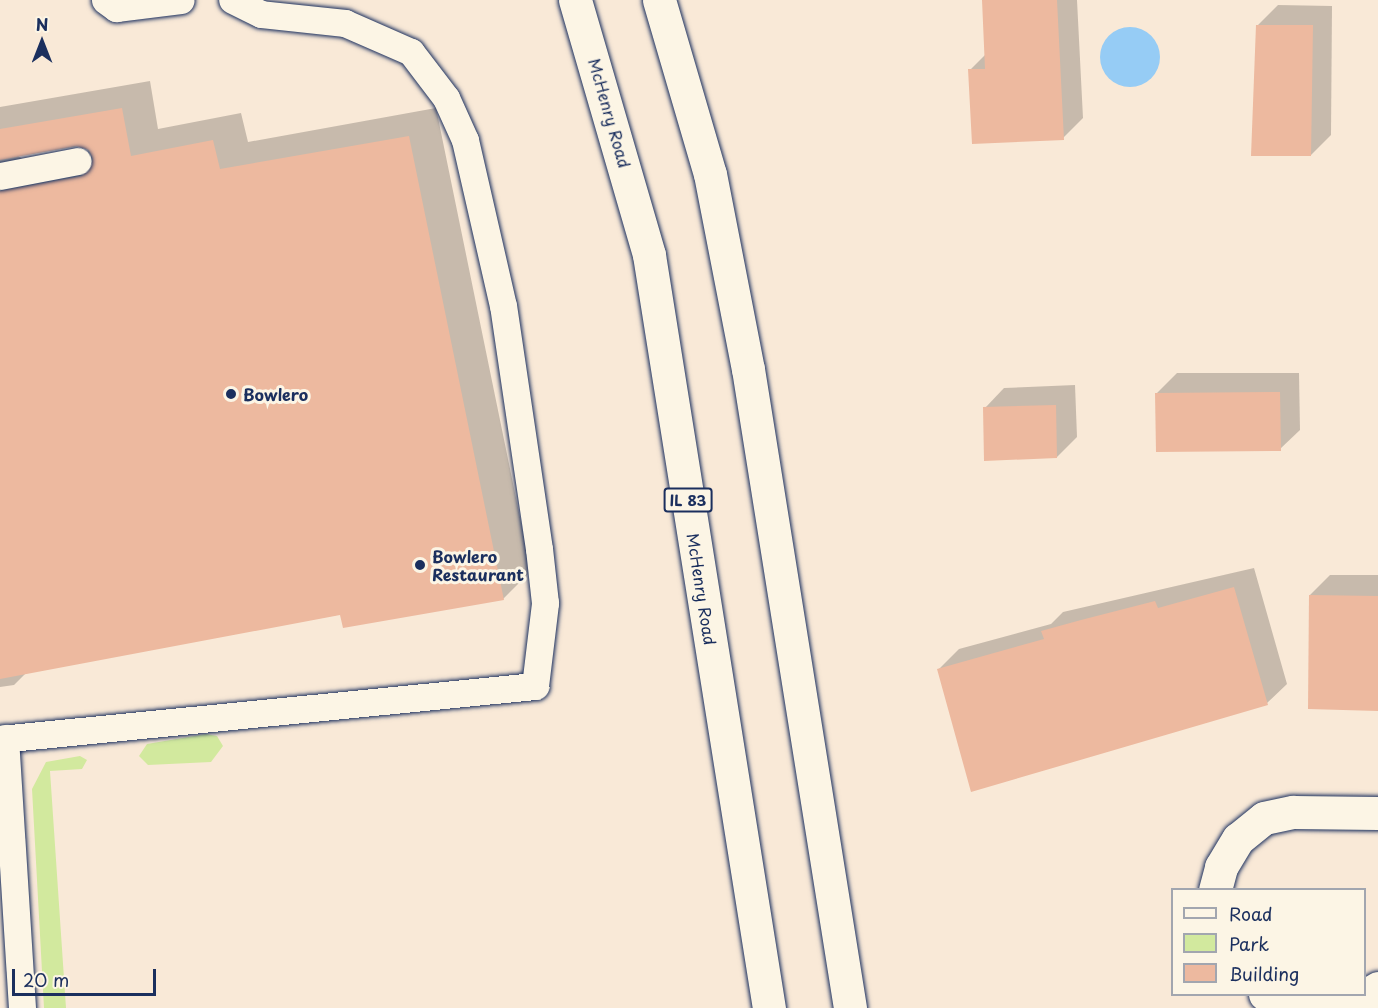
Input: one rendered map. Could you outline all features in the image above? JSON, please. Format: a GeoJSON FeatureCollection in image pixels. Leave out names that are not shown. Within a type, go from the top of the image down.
{"type":"FeatureCollection","features":[{"type":"Feature","properties":{"kind":"main road","name":"McHenry Road"},"geometry":{"type":"LineString","coordinates":[[575,0],[649,255],[769,1008]]}},
{"type":"Feature","properties":{"kind":"main road"},"geometry":{"type":"LineString","coordinates":[[658,0],[710,174],[748,369],[850,1008]]}},
{"type":"Feature","properties":{"kind":"main road"},"geometry":{"type":"LineString","coordinates":[[1216,888],[1221,867],[1238,839],[1264,818],[1293,812],[1378,813]]}},
{"type":"Feature","properties":{"kind":"main road"},"geometry":{"type":"LineString","coordinates":[[1272,996],[1313,1008]]}},
{"type":"Feature","properties":{"kind":"main road"},"geometry":{"type":"LineString","coordinates":[[1324,1008],[1353,1002],[1364,996]]}},
{"type":"Feature","properties":{"kind":"lane"},"geometry":{"type":"LineString","coordinates":[[105,0],[116,8],[177,5],[181,0]]}},
{"type":"Feature","properties":{"kind":"lane"},"geometry":{"type":"LineString","coordinates":[[22,1008],[3,739],[535,686],[545,603],[536,526],[503,306],[465,140],[446,98],[411,52],[345,23],[261,14],[232,0]]}},
{"type":"Feature","properties":{"kind":"lane"},"geometry":{"type":"LineString","coordinates":[[0,176],[78,161]]}},
{"type":"Feature","properties":{"kind":"green space"},"geometry":{"type":"Polygon","coordinates":[[[206,734],[217,736],[223,746],[211,762],[148,765],[139,756],[147,744],[206,734]]]}},
{"type":"Feature","properties":{"kind":"green space"},"geometry":{"type":"Polygon","coordinates":[[[80,756],[87,760],[82,769],[50,771],[66,1008],[44,1008],[32,789],[46,762],[80,756]]]}},
{"type":"Feature","properties":{"kind":"water"},"geometry":{"type":"Polygon","coordinates":[[[1130,27],[1147,32],[1155,40],[1160,57],[1155,74],[1147,82],[1130,87],[1113,82],[1105,74],[1100,57],[1105,40],[1113,32],[1130,27]]]}},
{"type":"Feature","properties":{"kind":"building"},"geometry":{"type":"Polygon","coordinates":[[[982,0],[1057,0],[1064,140],[972,144],[968,69],[985,69],[982,0]]]}},
{"type":"Feature","properties":{"kind":"building"},"geometry":{"type":"Polygon","coordinates":[[[1256,25],[1313,25],[1311,156],[1251,156],[1256,25]]]}},
{"type":"Feature","properties":{"kind":"building","name":"Bowlero"},"geometry":{"type":"Polygon","coordinates":[[[122,108],[131,156],[213,140],[220,169],[409,136],[504,600],[343,628],[340,615],[0,679],[0,191],[82,176],[93,159],[89,150],[76,146],[0,160],[0,129],[122,108]]]}},
{"type":"Feature","properties":{"kind":"building"},"geometry":{"type":"Polygon","coordinates":[[[1280,392],[1281,451],[1156,452],[1155,393],[1280,392]]]}},
{"type":"Feature","properties":{"kind":"building"},"geometry":{"type":"Polygon","coordinates":[[[1056,405],[1057,458],[984,461],[983,407],[1056,405]]]}},
{"type":"Feature","properties":{"kind":"building"},"geometry":{"type":"Polygon","coordinates":[[[1234,587],[1268,705],[971,792],[937,669],[1044,639],[1041,631],[1155,601],[1158,608],[1234,587]]]}},
{"type":"Feature","properties":{"kind":"building"},"geometry":{"type":"Polygon","coordinates":[[[1309,595],[1378,596],[1378,711],[1308,709],[1309,595]]]}},
{"type":"Feature","properties":{"kind":"place","name":"Bowlero"},"geometry":{"type":"Point","coordinates":[231,394]}},
{"type":"Feature","properties":{"kind":"place","name":"Bowlero Restaurant"},"geometry":{"type":"Point","coordinates":[420,565]}}]}
